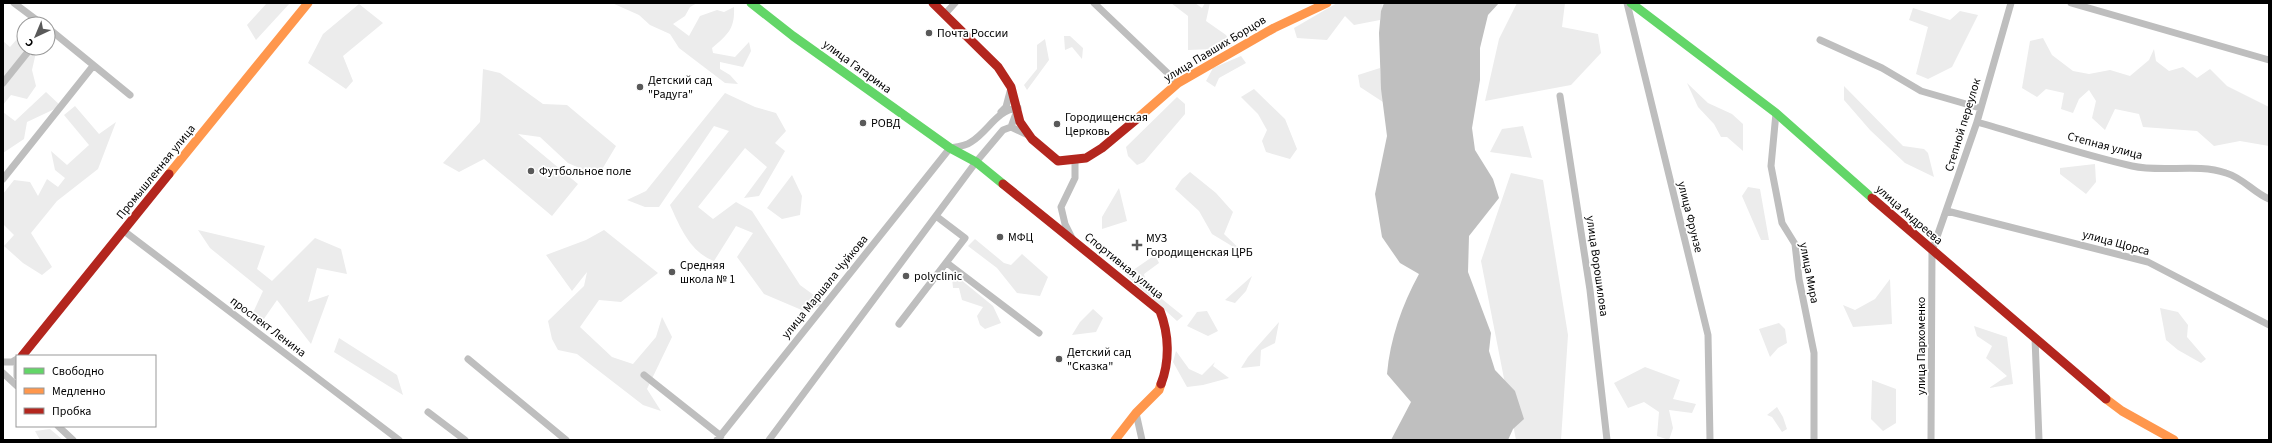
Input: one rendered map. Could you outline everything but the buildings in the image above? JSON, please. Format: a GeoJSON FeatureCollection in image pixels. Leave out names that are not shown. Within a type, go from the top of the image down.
{"type":"FeatureCollection","features":[{"type":"Feature","properties":{"kind":"main road","name":"Промышленная улица"},"geometry":{"type":"LineString","coordinates":[[22,355],[308,3]]}},
{"type":"Feature","properties":{"kind":"main road","name":"улица Гагарина"},"geometry":{"type":"LineString","coordinates":[[751,3],[793,36],[950,148],[976,162]]}},
{"type":"Feature","properties":{"kind":"main road"},"geometry":{"type":"LineString","coordinates":[[934,3],[998,67],[1011,87],[1018,108],[1020,122],[1032,139],[1058,161],[1075,160]]}},
{"type":"Feature","properties":{"kind":"main road","name":"улица Павших Борцов"},"geometry":{"type":"LineString","coordinates":[[1075,160],[1086,158],[1102,148],[1178,84],[1274,28],[1327,3]]}},
{"type":"Feature","properties":{"kind":"main road","name":"улица Андреева"},"geometry":{"type":"LineString","coordinates":[[1632,3],[1776,113],[1932,251],[2122,411],[2174,440]]}},
{"type":"Feature","properties":{"kind":"main road","name":"Спортивная улица"},"geometry":{"type":"LineString","coordinates":[[976,162],[1160,311],[1166,327],[1167,369],[1158,390],[1136,413],[1115,440]]}},
{"type":"Feature","properties":{"kind":"street"},"geometry":{"type":"LineString","coordinates":[[14,3],[31,16]]}},
{"type":"Feature","properties":{"kind":"street"},"geometry":{"type":"LineString","coordinates":[[945,14],[955,3]]}},
{"type":"Feature","properties":{"kind":"street","name":"улица Павших Борцов"},"geometry":{"type":"LineString","coordinates":[[1094,3],[1103,6],[1178,84]]}},
{"type":"Feature","properties":{"kind":"street","name":"улица Фрунзе"},"geometry":{"type":"LineString","coordinates":[[1626,3],[1708,335],[1710,440]]}},
{"type":"Feature","properties":{"kind":"street","name":"Степной переулок"},"geometry":{"type":"LineString","coordinates":[[1932,251],[1978,122],[1980,108],[2011,3]]}},
{"type":"Feature","properties":{"kind":"street"},"geometry":{"type":"LineString","coordinates":[[2071,3],[2269,60]]}},
{"type":"Feature","properties":{"kind":"street"},"geometry":{"type":"LineString","coordinates":[[56,35],[130,95]]}},
{"type":"Feature","properties":{"kind":"street"},"geometry":{"type":"LineString","coordinates":[[1820,40],[1882,68],[1921,90],[1980,108]]}},
{"type":"Feature","properties":{"kind":"street"},"geometry":{"type":"LineString","coordinates":[[3,83],[25,56]]}},
{"type":"Feature","properties":{"kind":"street"},"geometry":{"type":"LineString","coordinates":[[3,179],[93,66]]}},
{"type":"Feature","properties":{"kind":"street"},"geometry":{"type":"LineString","coordinates":[[950,148],[970,144],[980,136],[1006,107],[1011,87]]}},
{"type":"Feature","properties":{"kind":"street","name":"улица Ворошилова"},"geometry":{"type":"LineString","coordinates":[[1560,96],[1590,290],[1607,440]]}},
{"type":"Feature","properties":{"kind":"street"},"geometry":{"type":"LineString","coordinates":[[999,114],[1010,109],[1018,108],[1011,127]]}},
{"type":"Feature","properties":{"kind":"street","name":"улица Мира"},"geometry":{"type":"LineString","coordinates":[[1776,113],[1771,166],[1782,223],[1795,244],[1799,280],[1814,353],[1814,440]]}},
{"type":"Feature","properties":{"kind":"street","name":"Степная улица"},"geometry":{"type":"LineString","coordinates":[[1978,122],[2133,166],[2161,169],[2204,168],[2226,173],[2246,182],[2257,194],[2269,199]]}},
{"type":"Feature","properties":{"kind":"street"},"geometry":{"type":"LineString","coordinates":[[769,440],[976,162],[1003,130],[1011,127],[1021,130],[1032,139]]}},
{"type":"Feature","properties":{"kind":"street","name":"улица Маршала Чуйкова"},"geometry":{"type":"LineString","coordinates":[[719,438],[950,148]]}},
{"type":"Feature","properties":{"kind":"street"},"geometry":{"type":"LineString","coordinates":[[1073,240],[1065,224],[1061,207],[1075,178],[1075,160]]}},
{"type":"Feature","properties":{"kind":"street","name":"улица Щорса"},"geometry":{"type":"LineString","coordinates":[[1947,211],[2148,262],[2269,325]]}},
{"type":"Feature","properties":{"kind":"street"},"geometry":{"type":"LineString","coordinates":[[899,324],[965,238],[936,216]]}},
{"type":"Feature","properties":{"kind":"street","name":"проспект Ленина"},"geometry":{"type":"LineString","coordinates":[[124,231],[399,440]]}},
{"type":"Feature","properties":{"kind":"street","name":"улица Пархоменко"},"geometry":{"type":"LineString","coordinates":[[1931,440],[1932,251]]}},
{"type":"Feature","properties":{"kind":"street"},"geometry":{"type":"LineString","coordinates":[[947,263],[1039,333]]}},
{"type":"Feature","properties":{"kind":"street"},"geometry":{"type":"LineString","coordinates":[[2035,338],[2039,440]]}},
{"type":"Feature","properties":{"kind":"street","name":"Промышленная улица"},"geometry":{"type":"LineString","coordinates":[[3,362],[12,362],[16,359]]}},
{"type":"Feature","properties":{"kind":"street"},"geometry":{"type":"LineString","coordinates":[[468,359],[566,440]]}},
{"type":"Feature","properties":{"kind":"street"},"geometry":{"type":"LineString","coordinates":[[3,373],[16,385]]}},
{"type":"Feature","properties":{"kind":"street"},"geometry":{"type":"LineString","coordinates":[[644,375],[719,438]]}},
{"type":"Feature","properties":{"kind":"street"},"geometry":{"type":"LineString","coordinates":[[428,412],[465,440]]}},
{"type":"Feature","properties":{"kind":"street"},"geometry":{"type":"LineString","coordinates":[[1136,413],[1142,440]]}},
{"type":"Feature","properties":{"kind":"street"},"geometry":{"type":"LineString","coordinates":[[59,427],[73,440]]}},
{"type":"Feature","properties":{"kind":"shaded area"},"geometry":{"type":"Polygon","coordinates":[[[267,3],[290,3],[256,40],[247,25],[267,3]]]}},
{"type":"Feature","properties":{"kind":"shaded area"},"geometry":{"type":"Polygon","coordinates":[[[612,3],[697,3],[690,7],[685,16],[673,24],[689,36],[700,16],[717,10],[724,12],[734,7],[732,26],[726,35],[712,48],[713,53],[735,57],[749,42],[751,51],[743,67],[720,62],[720,69],[730,75],[738,84],[725,83],[679,48],[670,34],[650,25],[639,15],[612,3]]]}},
{"type":"Feature","properties":{"kind":"shaded area"},"geometry":{"type":"Polygon","coordinates":[[[1171,3],[1195,3],[1202,8],[1205,3],[1210,3],[1206,21],[1226,35],[1232,46],[1213,49],[1188,50],[1188,16],[1171,3]]]}},
{"type":"Feature","properties":{"kind":"shaded area"},"geometry":{"type":"Polygon","coordinates":[[[1337,3],[1383,3],[1380,20],[1354,25],[1345,16],[1327,40],[1297,38],[1294,28],[1337,3]]]}},
{"type":"Feature","properties":{"kind":"shaded area"},"geometry":{"type":"Polygon","coordinates":[[[1384,3],[1499,3],[1488,15],[1480,48],[1480,80],[1472,128],[1475,150],[1493,179],[1499,198],[1469,236],[1468,272],[1491,333],[1489,351],[1495,370],[1515,391],[1524,419],[1513,429],[1508,440],[1391,440],[1411,402],[1387,374],[1391,348],[1402,310],[1419,274],[1400,263],[1382,237],[1375,194],[1387,136],[1381,89],[1379,33],[1381,11],[1384,3]]]}},
{"type":"Feature","properties":{"kind":"shaded area"},"geometry":{"type":"Polygon","coordinates":[[[1517,3],[1565,3],[1562,27],[1598,34],[1601,53],[1571,85],[1485,101],[1499,39],[1517,3]]]}},
{"type":"Feature","properties":{"kind":"shaded area"},"geometry":{"type":"Polygon","coordinates":[[[359,4],[383,23],[343,56],[353,81],[346,89],[308,63],[323,34],[359,4]]]}},
{"type":"Feature","properties":{"kind":"shaded area"},"geometry":{"type":"Polygon","coordinates":[[[1913,8],[1950,20],[1960,11],[1978,15],[1952,67],[1928,79],[1916,74],[1928,27],[1909,20],[1913,8]]]}},
{"type":"Feature","properties":{"kind":"shaded area"},"geometry":{"type":"Polygon","coordinates":[[[1064,36],[1070,36],[1083,48],[1082,59],[1072,47],[1065,50],[1064,36]]]}},
{"type":"Feature","properties":{"kind":"shaded area"},"geometry":{"type":"Polygon","coordinates":[[[2043,38],[2052,55],[2073,71],[2089,74],[2110,70],[2130,76],[2149,60],[2154,49],[2156,61],[2169,71],[2183,67],[2197,78],[2210,69],[2227,86],[2269,107],[2269,146],[2240,141],[2214,146],[2197,131],[2143,127],[2139,114],[2115,109],[2105,130],[2092,118],[2096,101],[2089,90],[2079,99],[2073,113],[2061,109],[2064,93],[2046,89],[2037,97],[2022,88],[2030,41],[2043,38]]]}},
{"type":"Feature","properties":{"kind":"shaded area"},"geometry":{"type":"Polygon","coordinates":[[[1045,39],[1049,60],[1027,90],[1024,85],[1037,69],[1037,45],[1045,39]]]}},
{"type":"Feature","properties":{"kind":"shaded area"},"geometry":{"type":"Polygon","coordinates":[[[16,40],[16,56],[35,56],[32,70],[36,86],[27,99],[11,95],[3,105],[3,41],[10,47],[16,40]]]}},
{"type":"Feature","properties":{"kind":"shaded area"},"geometry":{"type":"Polygon","coordinates":[[[1241,56],[1246,63],[1219,78],[1215,87],[1206,81],[1213,68],[1241,56]]]}},
{"type":"Feature","properties":{"kind":"shaded area"},"geometry":{"type":"Polygon","coordinates":[[[1380,68],[1383,102],[1360,87],[1358,75],[1380,68]]]}},
{"type":"Feature","properties":{"kind":"shaded area"},"geometry":{"type":"Polygon","coordinates":[[[483,69],[500,73],[543,104],[567,105],[616,146],[598,176],[568,163],[540,137],[518,134],[578,184],[552,216],[484,159],[459,172],[443,163],[480,122],[483,69]]]}},
{"type":"Feature","properties":{"kind":"shaded area"},"geometry":{"type":"Polygon","coordinates":[[[1687,83],[1708,103],[1732,114],[1743,124],[1743,151],[1727,137],[1721,137],[1714,124],[1698,107],[1687,83]]]}},
{"type":"Feature","properties":{"kind":"shaded area"},"geometry":{"type":"Polygon","coordinates":[[[1844,86],[1903,146],[1924,149],[1928,153],[1934,177],[1905,163],[1870,130],[1844,100],[1844,86]]]}},
{"type":"Feature","properties":{"kind":"shaded area"},"geometry":{"type":"Polygon","coordinates":[[[1254,89],[1285,119],[1297,149],[1290,159],[1266,152],[1262,141],[1267,130],[1258,114],[1241,97],[1254,89]]]}},
{"type":"Feature","properties":{"kind":"shaded area"},"geometry":{"type":"Polygon","coordinates":[[[46,92],[61,106],[27,122],[24,139],[3,153],[3,112],[15,121],[46,92]]]}},
{"type":"Feature","properties":{"kind":"shaded area"},"geometry":{"type":"Polygon","coordinates":[[[725,93],[755,107],[776,113],[786,131],[775,143],[785,151],[759,196],[744,198],[767,167],[745,148],[698,207],[713,219],[736,202],[752,211],[800,285],[826,304],[804,311],[764,294],[737,257],[753,233],[736,226],[714,261],[698,252],[682,230],[670,205],[729,131],[714,126],[659,207],[645,207],[627,200],[646,191],[725,93]]]}},
{"type":"Feature","properties":{"kind":"shaded area"},"geometry":{"type":"Polygon","coordinates":[[[1177,97],[1185,104],[1185,114],[1144,162],[1137,165],[1128,156],[1126,147],[1177,97]]]}},
{"type":"Feature","properties":{"kind":"shaded area"},"geometry":{"type":"Polygon","coordinates":[[[75,106],[99,134],[116,122],[98,169],[57,201],[31,233],[52,267],[42,275],[23,263],[4,246],[14,235],[3,224],[3,194],[14,180],[30,182],[38,196],[47,179],[58,187],[65,178],[55,170],[51,151],[67,165],[89,145],[64,115],[75,106]]]}},
{"type":"Feature","properties":{"kind":"shaded area"},"geometry":{"type":"Polygon","coordinates":[[[1523,126],[1532,158],[1490,152],[1502,129],[1523,126]]]}},
{"type":"Feature","properties":{"kind":"shaded area"},"geometry":{"type":"Polygon","coordinates":[[[2095,164],[2096,182],[2086,194],[2060,174],[2060,168],[2095,164]]]}},
{"type":"Feature","properties":{"kind":"shaded area"},"geometry":{"type":"Polygon","coordinates":[[[1190,172],[1216,193],[1233,212],[1224,234],[1245,254],[1212,234],[1199,211],[1175,189],[1182,179],[1190,172]]]}},
{"type":"Feature","properties":{"kind":"shaded area"},"geometry":{"type":"Polygon","coordinates":[[[1511,173],[1543,180],[1568,335],[1561,440],[1516,440],[1481,261],[1511,173]]]}},
{"type":"Feature","properties":{"kind":"shaded area"},"geometry":{"type":"Polygon","coordinates":[[[792,175],[802,196],[800,215],[782,219],[767,208],[792,175]]]}},
{"type":"Feature","properties":{"kind":"shaded area"},"geometry":{"type":"Polygon","coordinates":[[[1748,187],[1760,189],[1769,240],[1761,240],[1742,196],[1748,187]]]}},
{"type":"Feature","properties":{"kind":"shaded area"},"geometry":{"type":"Polygon","coordinates":[[[1119,188],[1127,221],[1102,229],[1102,217],[1119,188]]]}},
{"type":"Feature","properties":{"kind":"shaded area"},"geometry":{"type":"Polygon","coordinates":[[[198,230],[265,246],[257,269],[272,281],[315,238],[341,249],[347,274],[317,268],[308,302],[329,295],[311,344],[277,300],[259,326],[251,317],[263,291],[210,248],[198,230]]]}},
{"type":"Feature","properties":{"kind":"shaded area"},"geometry":{"type":"Polygon","coordinates":[[[604,230],[658,273],[621,302],[599,300],[580,327],[612,357],[633,364],[656,337],[662,317],[672,337],[647,389],[661,411],[643,405],[577,354],[558,350],[552,339],[548,321],[584,286],[587,272],[572,291],[546,255],[586,240],[604,230]]]}},
{"type":"Feature","properties":{"kind":"shaded area"},"geometry":{"type":"Polygon","coordinates":[[[975,239],[1004,263],[1011,265],[1022,254],[1048,277],[1040,296],[1017,293],[997,268],[968,246],[975,239]]]}},
{"type":"Feature","properties":{"kind":"shaded area"},"geometry":{"type":"Polygon","coordinates":[[[1155,255],[1159,263],[1144,274],[1147,287],[1183,316],[1177,321],[1126,275],[1155,255]]]}},
{"type":"Feature","properties":{"kind":"shaded area"},"geometry":{"type":"Polygon","coordinates":[[[1252,276],[1246,291],[1235,303],[1225,300],[1252,276]]]}},
{"type":"Feature","properties":{"kind":"shaded area"},"geometry":{"type":"Polygon","coordinates":[[[952,277],[960,279],[993,306],[1001,323],[985,329],[980,325],[977,316],[983,307],[962,300],[959,288],[953,288],[952,277]]]}},
{"type":"Feature","properties":{"kind":"shaded area"},"geometry":{"type":"Polygon","coordinates":[[[1890,279],[1892,324],[1853,327],[1843,305],[1855,310],[1875,299],[1890,279]]]}},
{"type":"Feature","properties":{"kind":"shaded area"},"geometry":{"type":"Polygon","coordinates":[[[2160,308],[2178,312],[2188,325],[2187,337],[2206,359],[2201,363],[2178,350],[2166,340],[2160,308]]]}},
{"type":"Feature","properties":{"kind":"shaded area"},"geometry":{"type":"Polygon","coordinates":[[[1093,309],[1103,318],[1096,332],[1072,335],[1080,322],[1093,309]]]}},
{"type":"Feature","properties":{"kind":"shaded area"},"geometry":{"type":"Polygon","coordinates":[[[1207,311],[1218,331],[1208,336],[1187,326],[1197,312],[1207,311]]]}},
{"type":"Feature","properties":{"kind":"shaded area"},"geometry":{"type":"Polygon","coordinates":[[[1279,322],[1275,343],[1261,350],[1260,366],[1241,368],[1248,357],[1279,322]]]}},
{"type":"Feature","properties":{"kind":"shaded area"},"geometry":{"type":"Polygon","coordinates":[[[1779,323],[1785,329],[1787,343],[1778,348],[1770,357],[1759,329],[1779,323]]]}},
{"type":"Feature","properties":{"kind":"shaded area"},"geometry":{"type":"Polygon","coordinates":[[[1974,326],[2007,337],[2013,384],[1989,388],[2007,376],[1986,358],[1992,346],[1977,336],[1974,326]]]}},
{"type":"Feature","properties":{"kind":"shaded area"},"geometry":{"type":"Polygon","coordinates":[[[339,338],[397,375],[403,395],[334,352],[339,338]]]}},
{"type":"Feature","properties":{"kind":"shaded area"},"geometry":{"type":"Polygon","coordinates":[[[1176,351],[1189,369],[1202,375],[1215,362],[1213,366],[1229,378],[1203,385],[1187,387],[1173,362],[1176,351]]]}},
{"type":"Feature","properties":{"kind":"shaded area"},"geometry":{"type":"Polygon","coordinates":[[[1645,367],[1680,380],[1673,399],[1696,404],[1692,413],[1669,410],[1673,428],[1669,440],[1657,436],[1659,412],[1644,402],[1628,408],[1614,383],[1645,367]]]}},
{"type":"Feature","properties":{"kind":"shaded area"},"geometry":{"type":"Polygon","coordinates":[[[1872,380],[1896,389],[1896,423],[1883,431],[1871,419],[1872,380]]]}},
{"type":"Feature","properties":{"kind":"shaded area"},"geometry":{"type":"Polygon","coordinates":[[[1777,407],[1783,417],[1787,429],[1782,432],[1772,417],[1767,415],[1777,407]]]}},
{"type":"Feature","properties":{"kind":"shaded area"},"geometry":{"type":"Polygon","coordinates":[[[50,429],[63,440],[40,440],[35,431],[50,429]]]}},
{"type":"Feature","properties":{"kind":"traffic: fast"},"geometry":{"type":"LineString","coordinates":[[751,3],[793,36],[950,148],[976,162],[1003,184]]}},
{"type":"Feature","properties":{"kind":"traffic: fast"},"geometry":{"type":"LineString","coordinates":[[1631,3],[1776,113],[1872,198]]}},
{"type":"Feature","properties":{"kind":"traffic: slow"},"geometry":{"type":"LineString","coordinates":[[169,174],[308,3]]}},
{"type":"Feature","properties":{"kind":"traffic: slow"},"geometry":{"type":"LineString","coordinates":[[1138,118],[1178,83],[1274,28],[1327,3]]}},
{"type":"Feature","properties":{"kind":"traffic: slow"},"geometry":{"type":"LineString","coordinates":[[1115,440],[1136,413],[1159,390],[1161,384]]}},
{"type":"Feature","properties":{"kind":"traffic: slow"},"geometry":{"type":"LineString","coordinates":[[2106,399],[2122,411],[2174,440]]}},
{"type":"Feature","properties":{"kind":"traffic: jam"},"geometry":{"type":"LineString","coordinates":[[933,3],[998,67],[1011,87],[1020,122],[1032,139],[1058,161],[1086,158],[1102,148],[1138,118]]}},
{"type":"Feature","properties":{"kind":"traffic: jam"},"geometry":{"type":"LineString","coordinates":[[23,355],[169,174]]}},
{"type":"Feature","properties":{"kind":"traffic: jam"},"geometry":{"type":"LineString","coordinates":[[1003,184],[1160,311],[1167,338],[1166,366],[1161,384]]}},
{"type":"Feature","properties":{"kind":"traffic: jam"},"geometry":{"type":"LineString","coordinates":[[1872,198],[2106,399]]}},
{"type":"Feature","properties":{"kind":"place","name":"Почта России"},"geometry":{"type":"Point","coordinates":[929,33]}},
{"type":"Feature","properties":{"kind":"place","name":"Детский сад \"Радуга\""},"geometry":{"type":"Point","coordinates":[640,87]}},
{"type":"Feature","properties":{"kind":"place","name":"РОВД"},"geometry":{"type":"Point","coordinates":[863,123]}},
{"type":"Feature","properties":{"kind":"place","name":"Городищенская Церковь"},"geometry":{"type":"Point","coordinates":[1057,124]}},
{"type":"Feature","properties":{"kind":"place","name":"Футбольное поле"},"geometry":{"type":"Point","coordinates":[531,171]}},
{"type":"Feature","properties":{"kind":"place","name":"МФЦ"},"geometry":{"type":"Point","coordinates":[1000,237]}},
{"type":"Feature","properties":{"kind":"place","name":"МУЗ Городищенская ЦРБ"},"geometry":{"type":"Point","coordinates":[1137,245]}},
{"type":"Feature","properties":{"kind":"place","name":"Средняя школа № 1"},"geometry":{"type":"Point","coordinates":[672,272]}},
{"type":"Feature","properties":{"kind":"place","name":"polyclinic"},"geometry":{"type":"Point","coordinates":[906,276]}},
{"type":"Feature","properties":{"kind":"place","name":"Детский сад \"Сказка\""},"geometry":{"type":"Point","coordinates":[1059,359]}}]}
